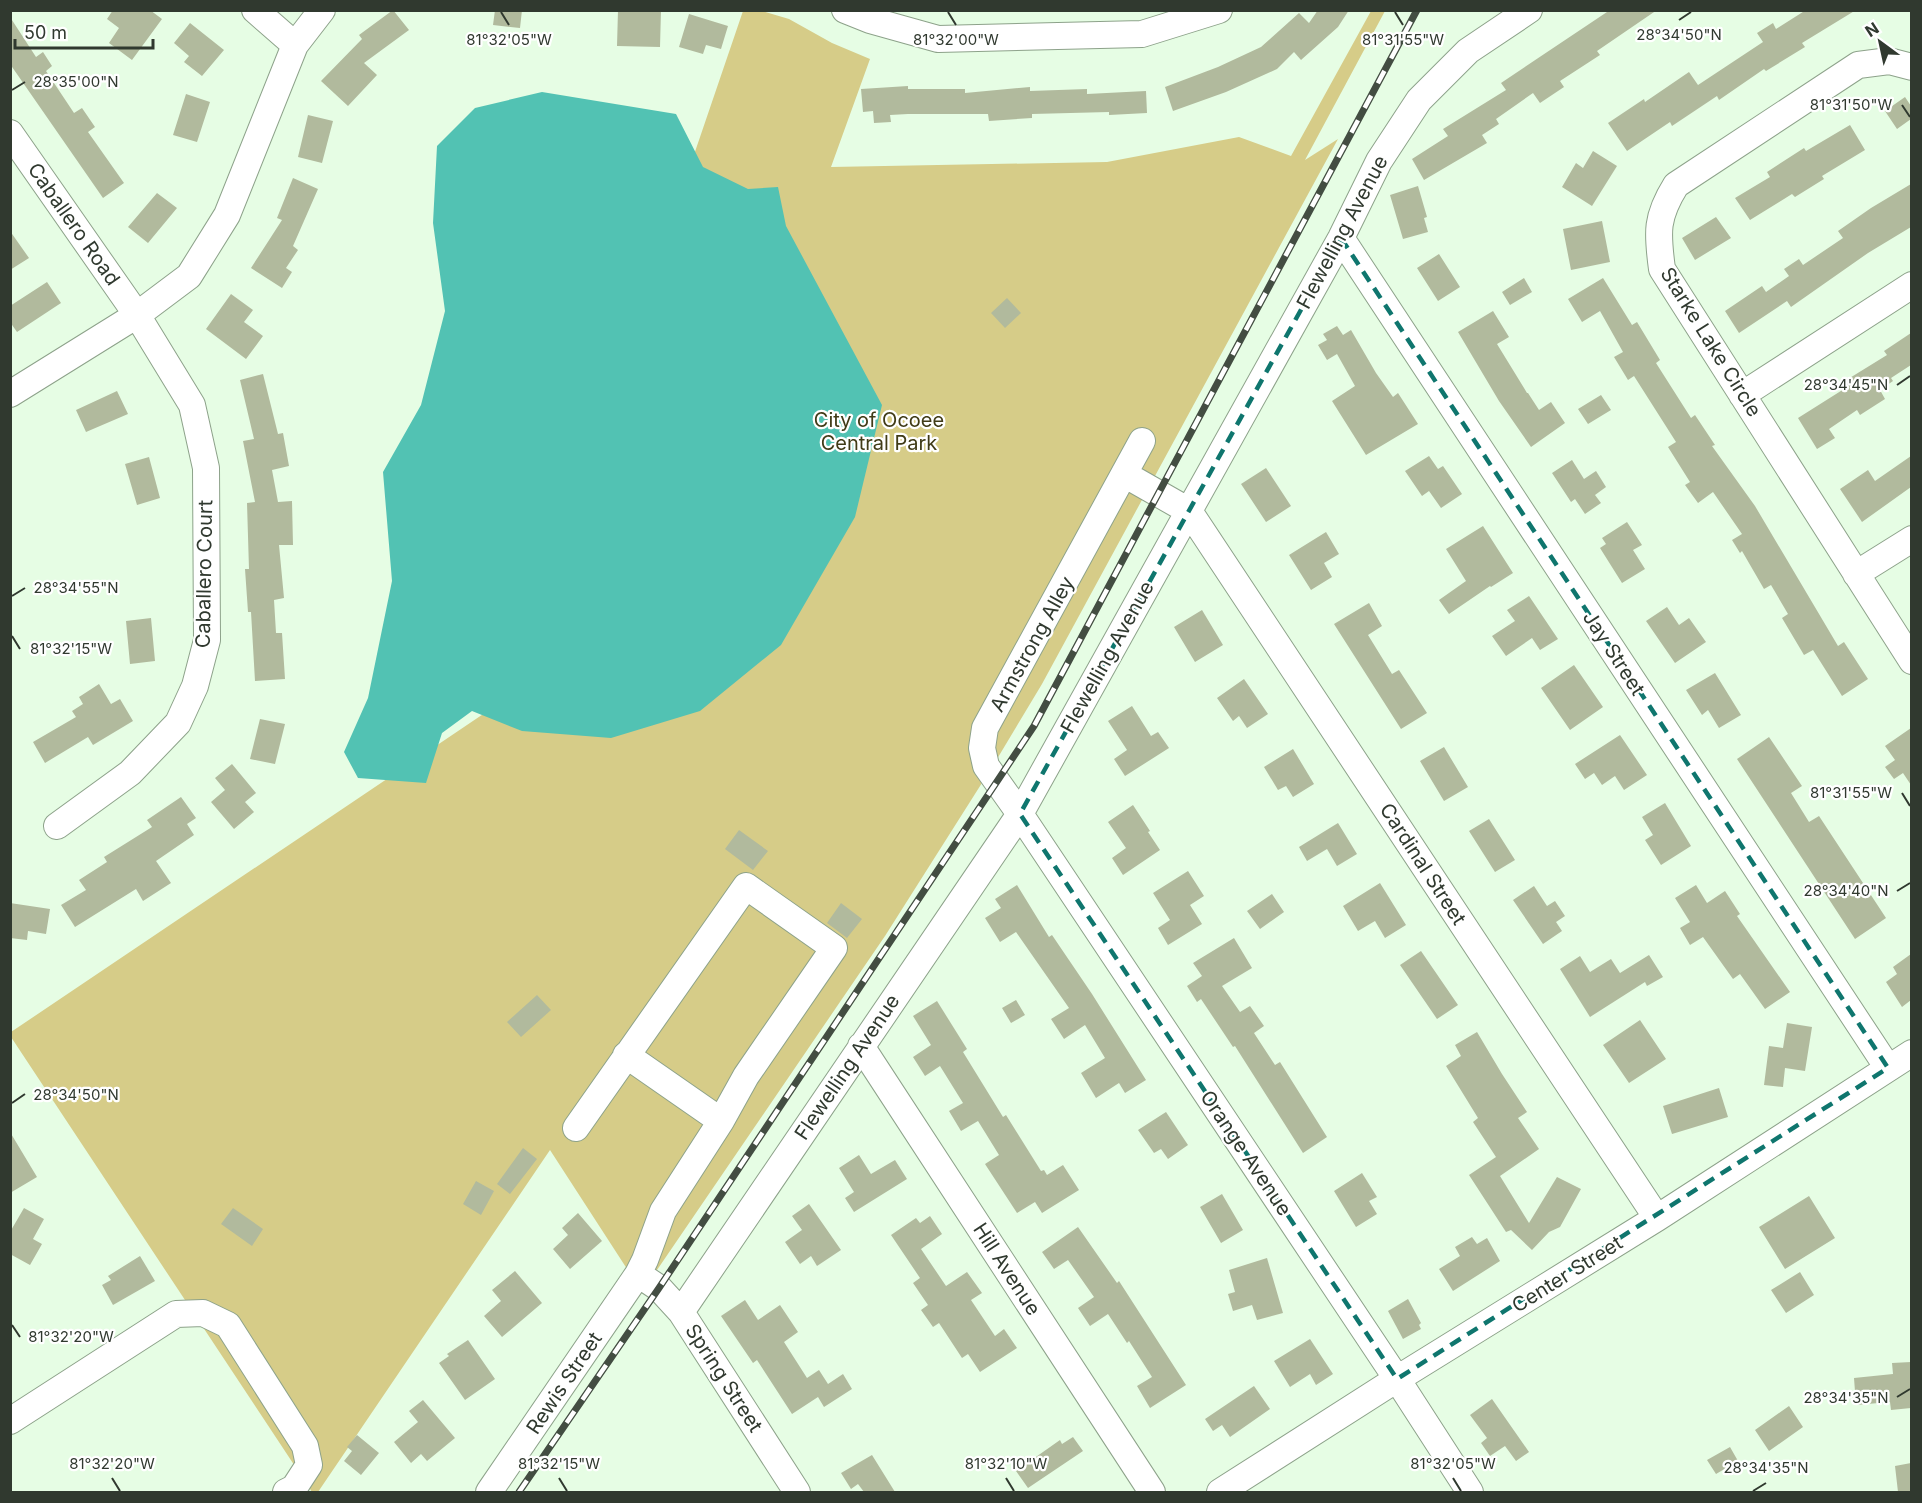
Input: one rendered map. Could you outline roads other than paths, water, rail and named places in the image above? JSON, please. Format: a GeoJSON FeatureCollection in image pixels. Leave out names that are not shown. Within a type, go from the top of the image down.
{"type":"FeatureCollection","features":[{"type":"Feature","properties":{"kind":"street"},"geometry":{"type":"LineString","coordinates":[[255,10],[295,45]]}},
{"type":"Feature","properties":{"kind":"street"},"geometry":{"type":"LineString","coordinates":[[10,394],[137,315],[189,276],[226,215],[295,45],[322,10]]}},
{"type":"Feature","properties":{"kind":"street"},"geometry":{"type":"LineString","coordinates":[[845,10],[870,20],[938,39],[1142,33],[1219,10]]}},
{"type":"Feature","properties":{"kind":"street","name":"Flewelling Avenue"},"geometry":{"type":"LineString","coordinates":[[681,1312],[1020,814],[1341,238],[1379,161],[1419,100],[1468,51],[1529,10]]}},
{"type":"Feature","properties":{"kind":"street","name":"Starke Lake Circle"},"geometry":{"type":"LineString","coordinates":[[1911,67],[1889,61],[1858,64],[1676,185],[1664,204],[1657,236],[1662,269],[1911,661]]}},
{"type":"Feature","properties":{"kind":"street","name":"Caballero Road"},"geometry":{"type":"LineString","coordinates":[[10,133],[137,315]]}},
{"type":"Feature","properties":{"kind":"street","name":"Jay Street"},"geometry":{"type":"LineString","coordinates":[[1341,238],[1888,1068]]}},
{"type":"Feature","properties":{"kind":"street"},"geometry":{"type":"LineString","coordinates":[[1742,395],[1911,285]]}},
{"type":"Feature","properties":{"kind":"street","name":"Caballero Court"},"geometry":{"type":"LineString","coordinates":[[57,826],[130,773],[177,723],[195,686],[207,640],[206,468],[192,405],[137,315]]}},
{"type":"Feature","properties":{"kind":"street","name":"Armstrong Alley"},"geometry":{"type":"LineString","coordinates":[[1020,814],[986,766],[982,748],[986,728],[1142,441]]}},
{"type":"Feature","properties":{"kind":"street"},"geometry":{"type":"LineString","coordinates":[[1124,474],[1189,511]]}},
{"type":"Feature","properties":{"kind":"street","name":"Cardinal Street"},"geometry":{"type":"LineString","coordinates":[[1189,511],[1657,1218]]}},
{"type":"Feature","properties":{"kind":"street"},"geometry":{"type":"LineString","coordinates":[[1856,574],[1911,539]]}},
{"type":"Feature","properties":{"kind":"street","name":"Orange Avenue"},"geometry":{"type":"LineString","coordinates":[[1020,814],[1470,1492]]}},
{"type":"Feature","properties":{"kind":"street","name":"Rewis Street"},"geometry":{"type":"LineString","coordinates":[[489,1492],[638,1274],[663,1211],[746,1076],[834,948],[746,886],[626,1055]]}},
{"type":"Feature","properties":{"kind":"street","name":"Hill Avenue"},"geometry":{"type":"LineString","coordinates":[[861,1046],[1152,1492]]}},
{"type":"Feature","properties":{"kind":"street","name":"Center Street"},"geometry":{"type":"LineString","coordinates":[[1220,1492],[1657,1218],[1911,1053]]}},
{"type":"Feature","properties":{"kind":"street"},"geometry":{"type":"LineString","coordinates":[[576,1128],[626,1055],[720,1121]]}},
{"type":"Feature","properties":{"kind":"street","name":"Spring Street"},"geometry":{"type":"LineString","coordinates":[[638,1274],[659,1288],[681,1312],[797,1492]]}},
{"type":"Feature","properties":{"kind":"street"},"geometry":{"type":"LineString","coordinates":[[10,1421],[177,1314],[203,1312],[228,1324],[305,1446],[309,1465],[294,1488],[286,1492]]}},
{"type":"Feature","properties":{"kind":"water"},"geometry":{"type":"Polygon","coordinates":[[[542,92],[676,114],[703,167],[748,189],[778,187],[786,226],[882,405],[855,517],[781,645],[700,711],[611,738],[522,731],[472,711],[442,733],[426,783],[358,778],[344,752],[368,698],[392,581],[383,472],[421,405],[445,311],[433,223],[437,146],[475,108],[542,92]]]}},
{"type":"Feature","properties":{"kind":"railway"},"geometry":{"type":"LineString","coordinates":[[519,1492],[659,1288],[1034,726],[1417,10]]}},
{"type":"Feature","properties":{"kind":"park label","name":"City of Ocoee Central Park"},"geometry":{"type":"Point","coordinates":[879,432]}}]}
